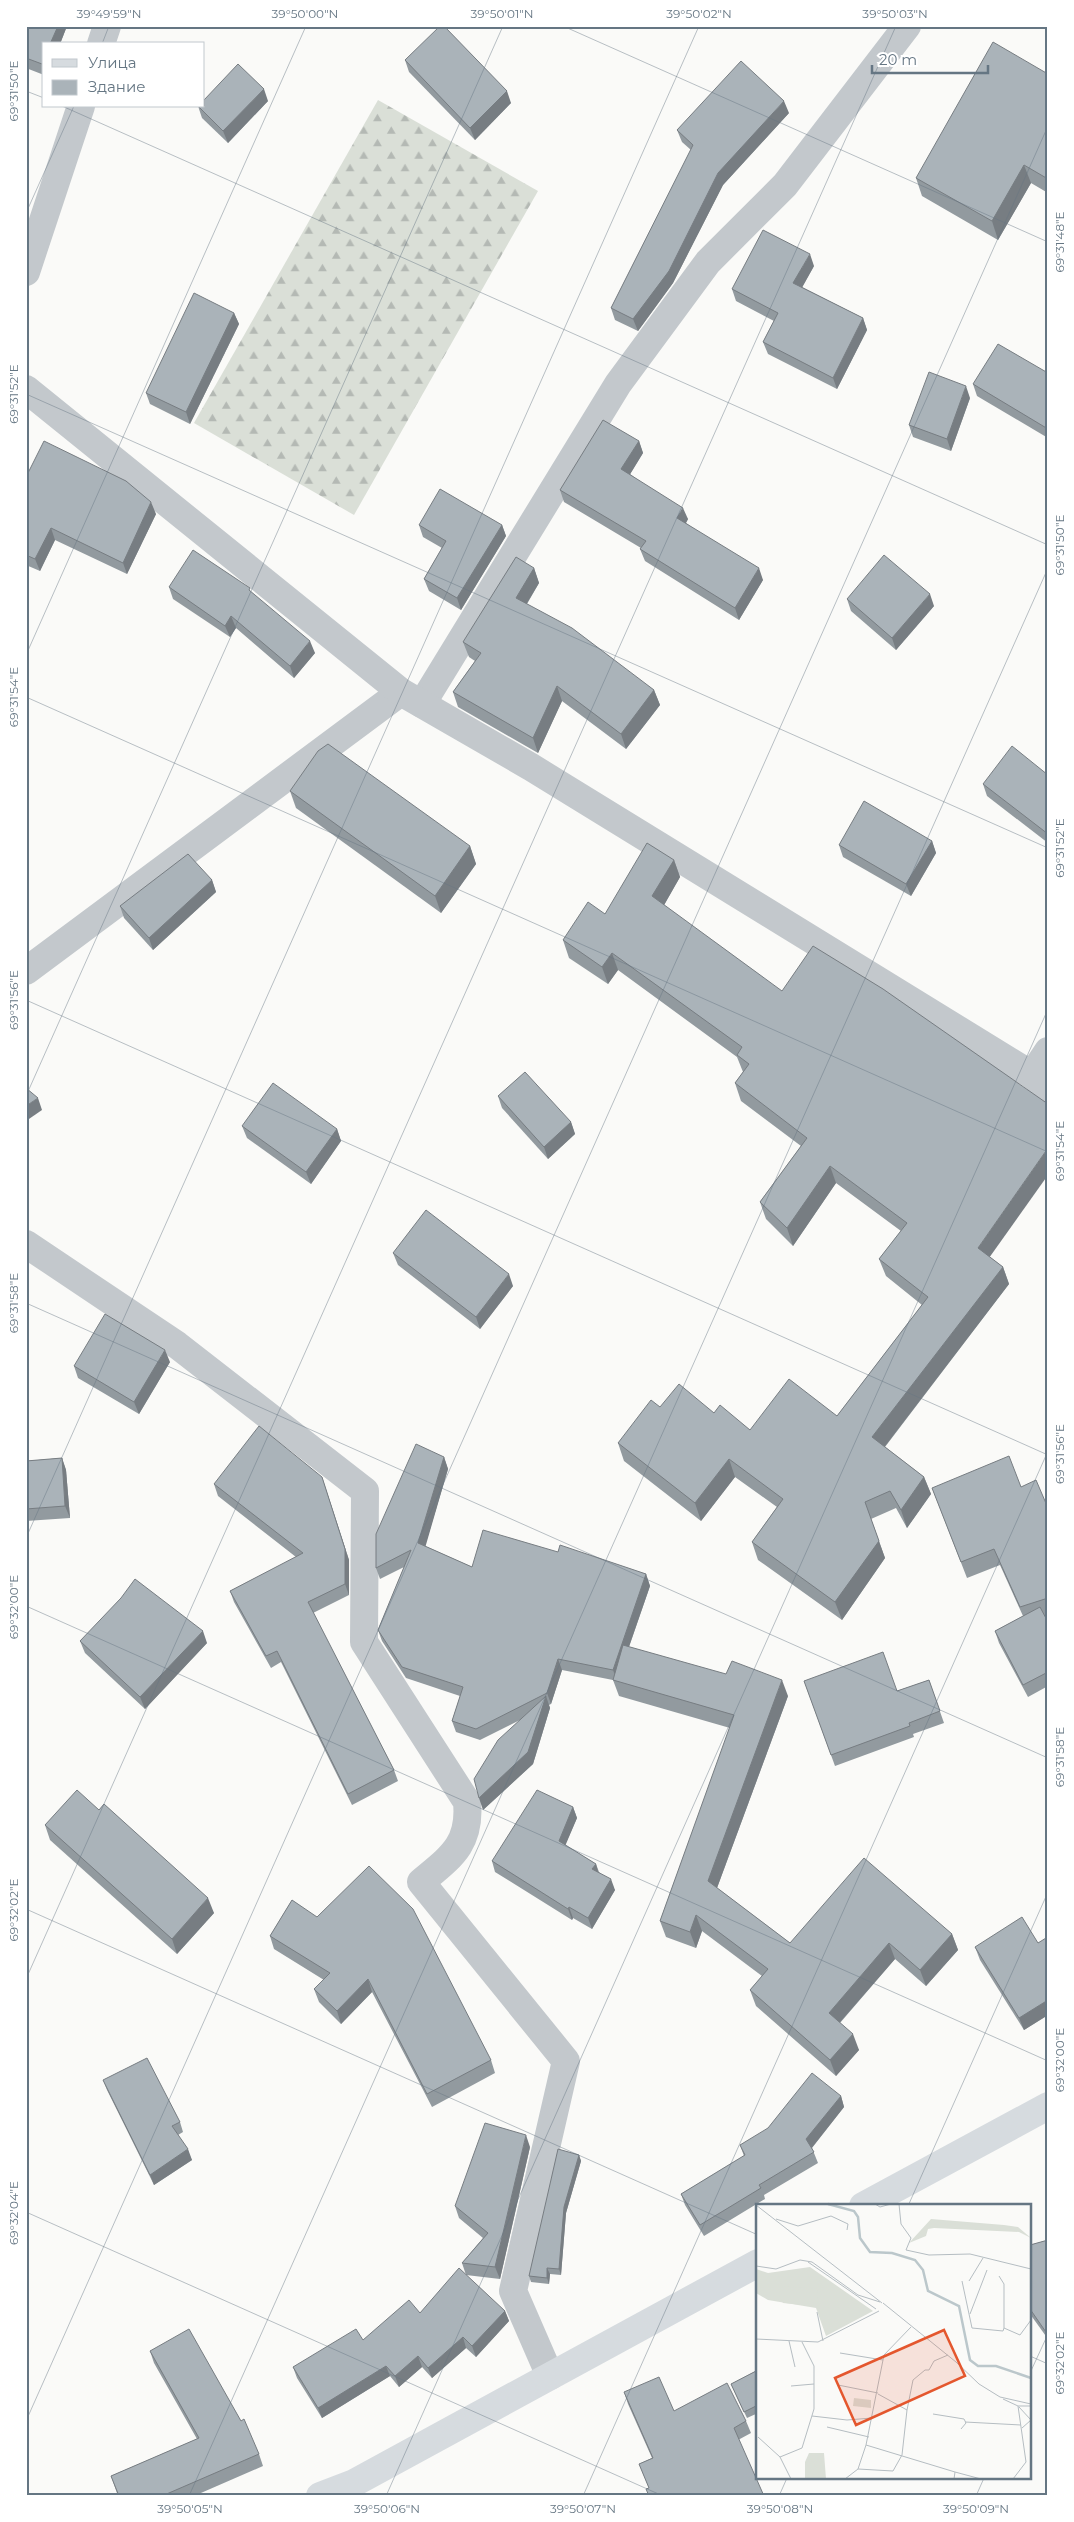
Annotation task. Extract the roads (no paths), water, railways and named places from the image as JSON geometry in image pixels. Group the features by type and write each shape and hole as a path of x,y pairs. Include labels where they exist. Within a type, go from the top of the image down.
{"main road":[{"path":"867,2204 1048,2106"},
{"path":"320,2496 354,2483 756,2264"}],"street":[{"path":"102,42 107,26"},
{"path":"26,972 412,698 618,384 708,262 785,185 907,26"},
{"path":"26,272 80,108"},
{"path":"26,389 412,698 531,767 1040,1082 1048,1051"},
{"path":"26,1244 176,1345 365,1491 364,1642 467,1802 469,1820 463,1839 455,1854 421,1882 566,2061 513,2291 550,2376"}]}
